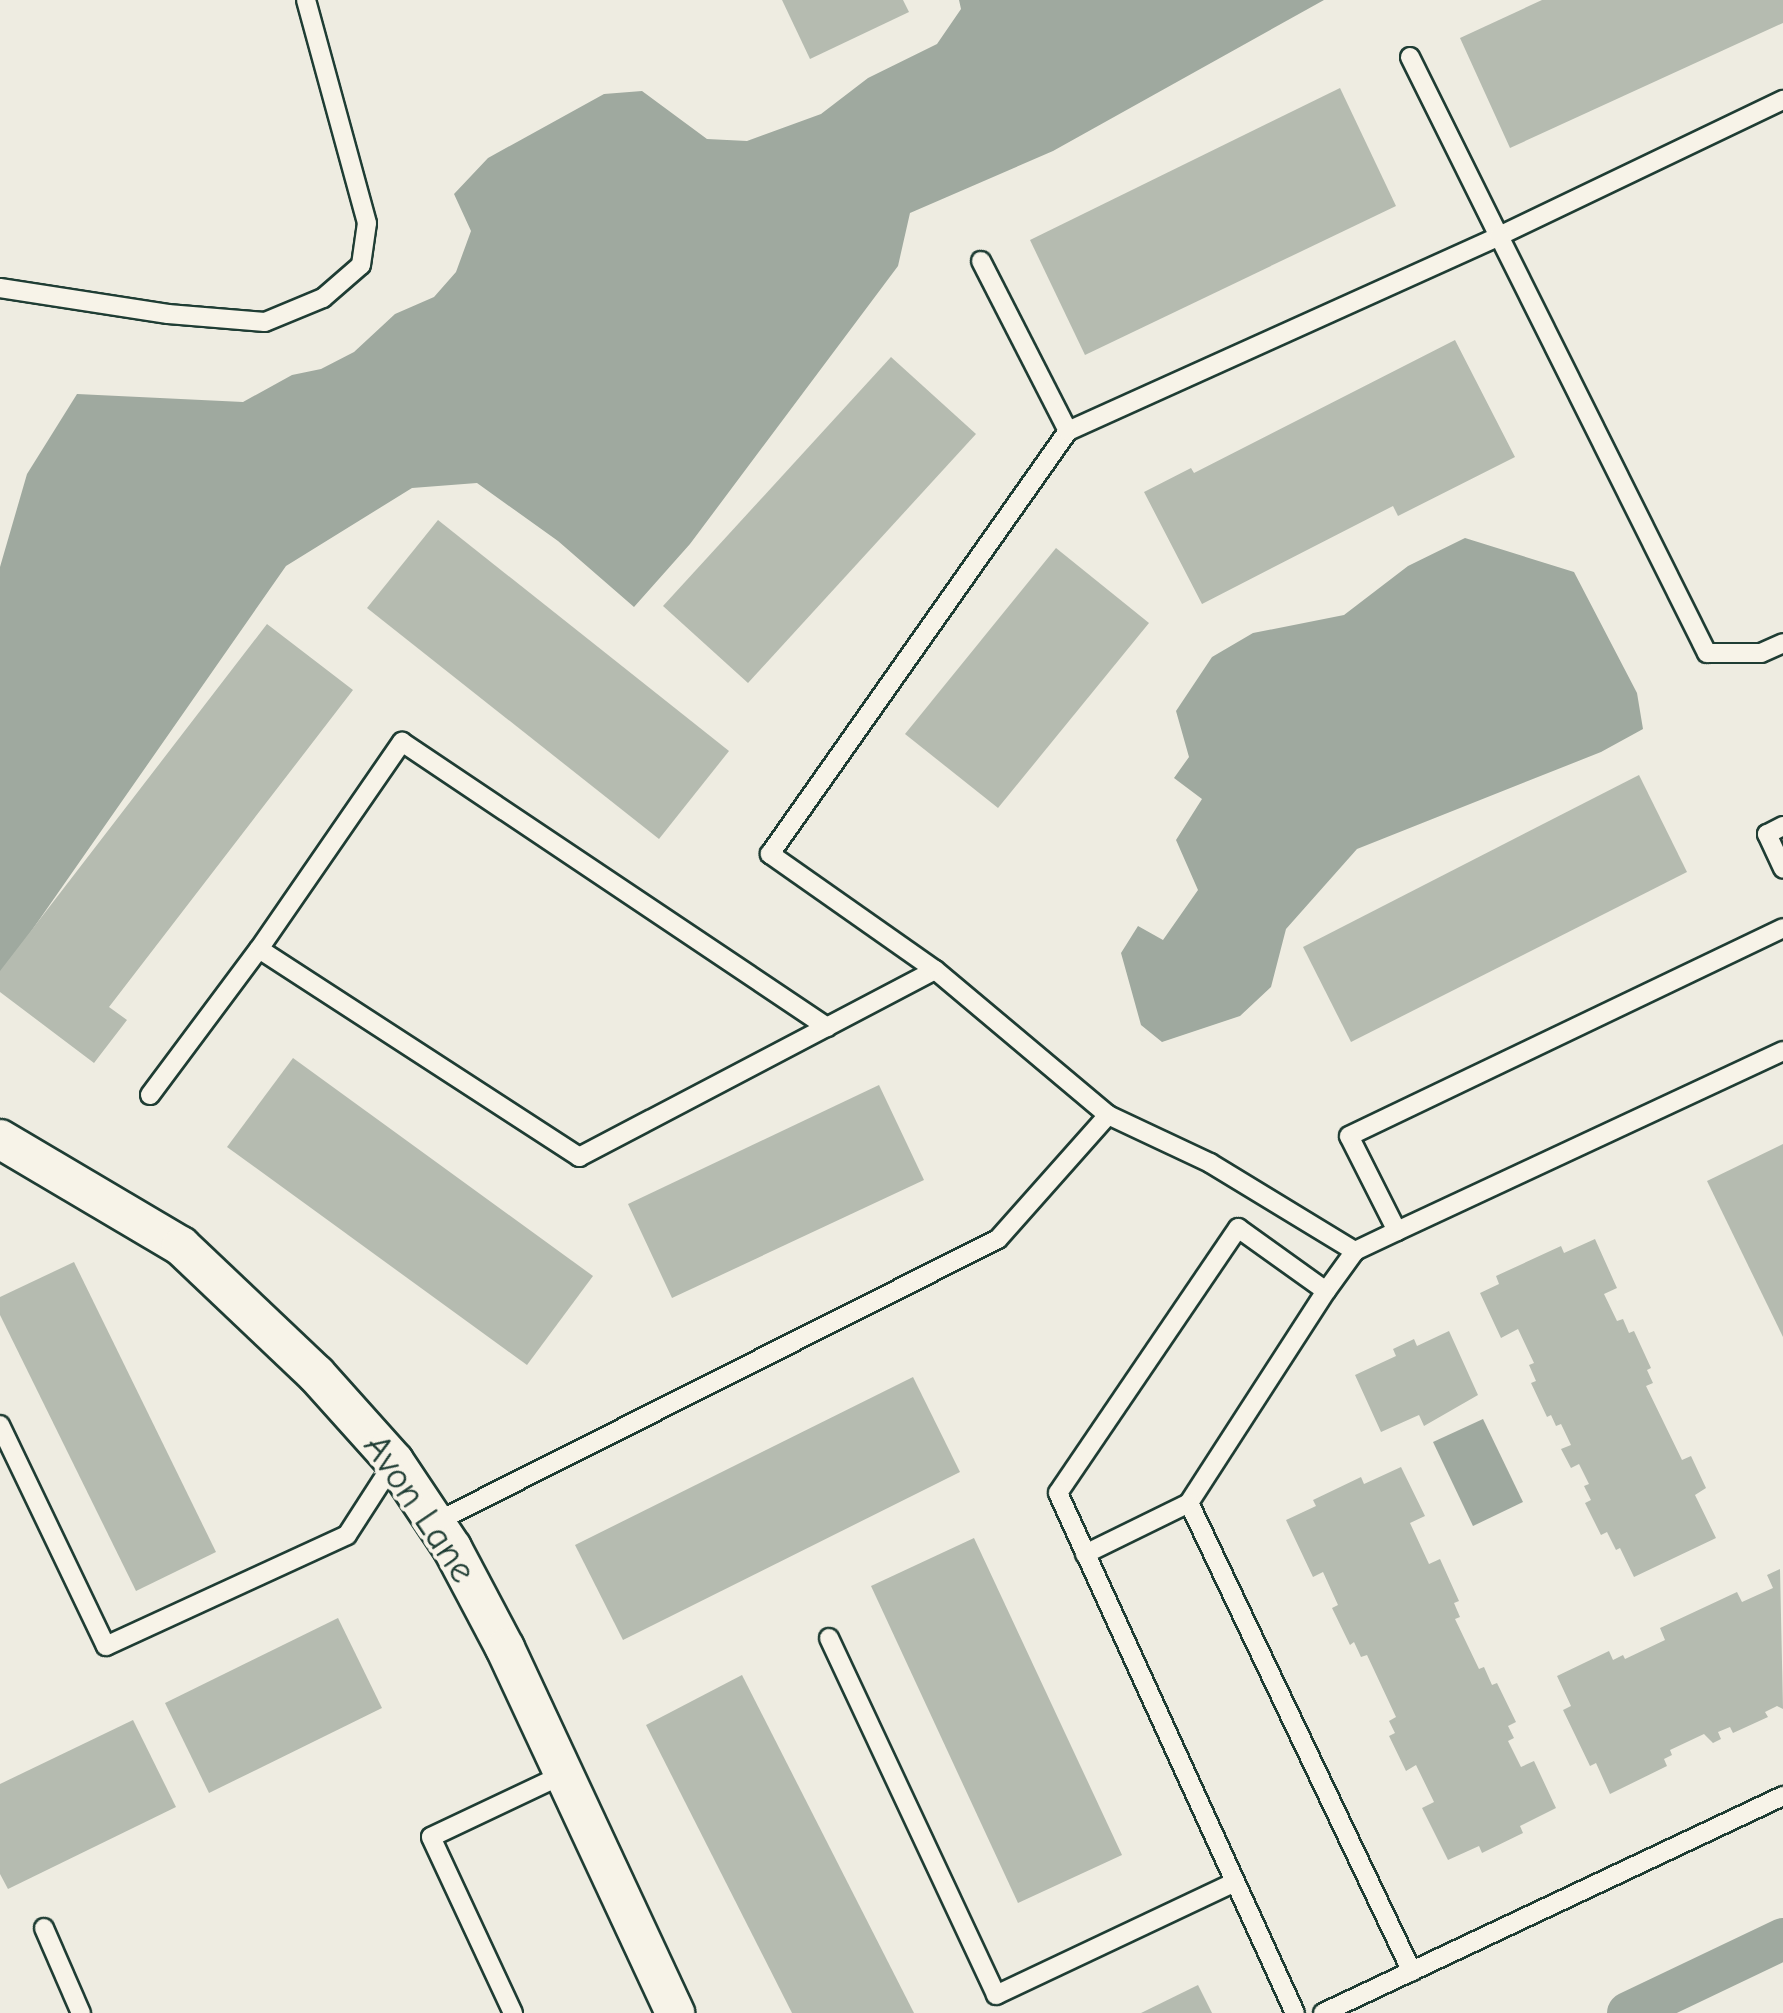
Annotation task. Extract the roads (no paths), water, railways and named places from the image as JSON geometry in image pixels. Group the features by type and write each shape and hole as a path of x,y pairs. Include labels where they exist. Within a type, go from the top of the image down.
{"street":[{"name":"Avon Lane","path":"0,1139 181,1246 316,1374 394,1461 436,1522 505,1648 675,2013"}],"lane":[{"path":"0,288 168,314 265,322 323,298 360,265 367,223 306,0"},
{"path":"1410,57 1707,652 1761,654 1783,643"},
{"path":"1355,1251 1210,1163 1108,1115 936,970 770,854 1068,431 1499,236 1783,100"},
{"path":"982,260 1068,431"},
{"path":"150,1096 402,742 827,1027"},
{"path":"1783,826 1767,834 1783,868"},
{"path":"1397,1231 1349,1136 1783,928"},
{"path":"259,948 580,1157 936,970"},
{"path":"1086,1554 1189,1503 1355,1251 1783,1050"},
{"path":"436,1522 998,1240 1108,1115"},
{"path":"1295,2013 1058,1494 1238,1228 1326,1292"},
{"path":"0,1425 106,1646 348,1534 394,1461"},
{"path":"1189,1503 1412,1972"},
{"path":"830,1638 996,1995 1235,1882"},
{"path":"512,2013 431,1837 564,1774"},
{"path":"1323,2013 1783,1796"},
{"path":"44,1928 82,2013"}],"waterway":[{"path":"1628,2013 1783,1939"}]}
